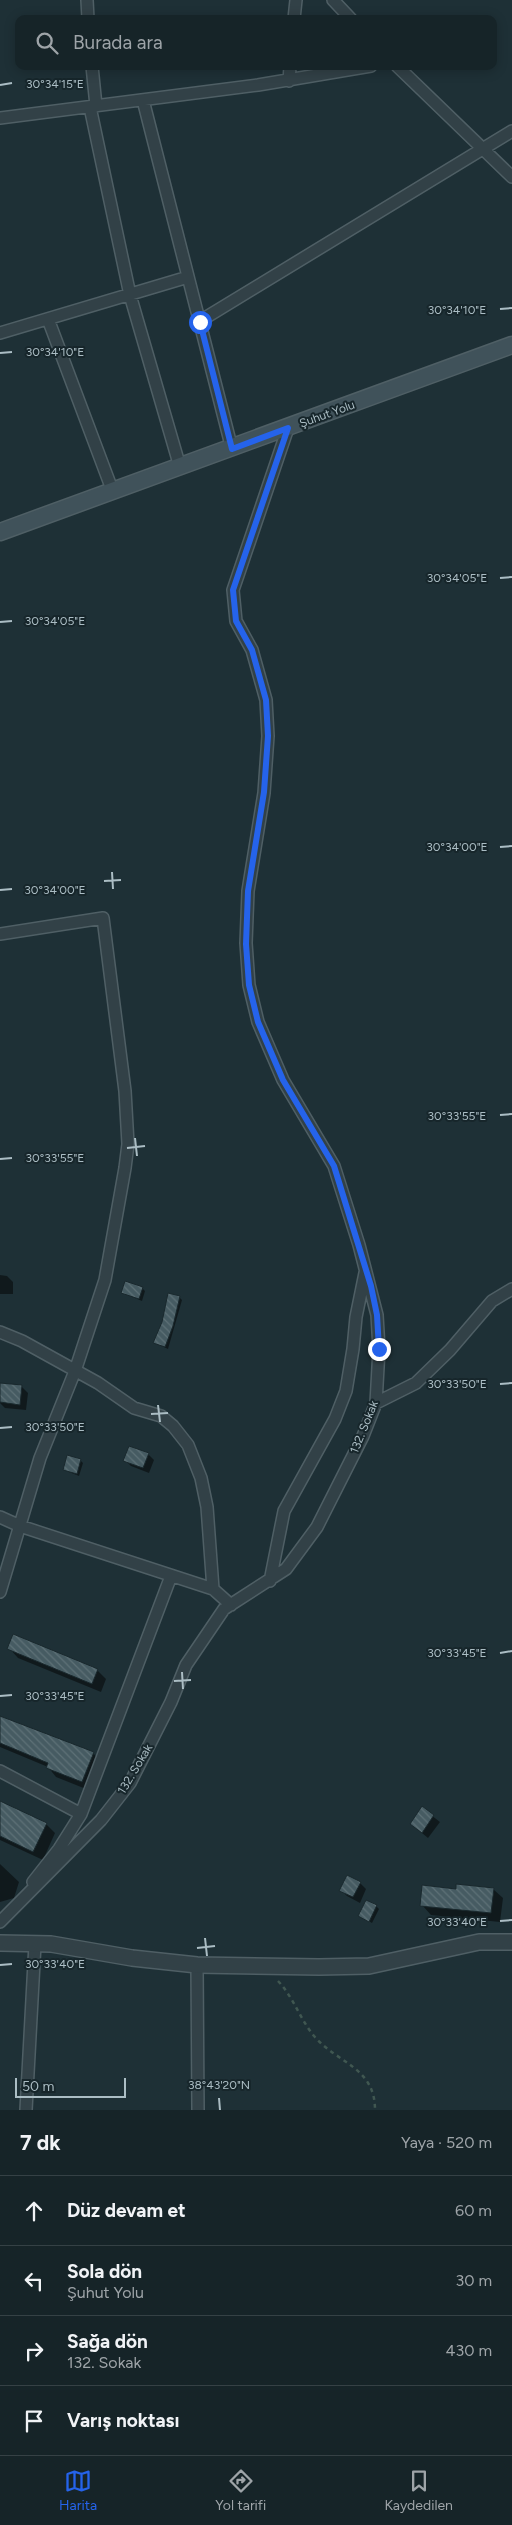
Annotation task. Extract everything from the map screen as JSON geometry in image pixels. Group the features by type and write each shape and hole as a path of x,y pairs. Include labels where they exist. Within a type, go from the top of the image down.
{"main road":[{"name":"Şuhut Yolu","path":"0,532 232,449 512,345"}],"street":[{"path":"87,0 88,15"},
{"path":"294,15 296,0"},
{"path":"333,0 347,15"},
{"path":"92,70 93,106 130,295 180,467"},
{"path":"289,81 290,70"},
{"path":"0,118 289,81 349,70"},
{"path":"401,70 512,177"},
{"path":"143,100 232,449"},
{"path":"200,322 512,131"},
{"path":"0,333 188,277"},
{"path":"48,319 113,492"},
{"name":"132. Sokak","path":"4,1918 101,1820 130,1783 167,1710 186,1665 224,1609 286,1569 317,1527 363,1436 376,1403 379,1349 377,1315 365,1265 334,1166 283,1080 258,1022 249,985 246,944 248,891 264,792 268,736 266,700 252,650 236,621 233,590 288,428"},
{"path":"0,934 103,918 125,1091 128,1144 105,1280 75,1371 40,1458 0,1592"},
{"path":"270,1581 284,1512 335,1419 346,1391 356,1317 365,1283 365,1265"},
{"path":"376,1403 416,1383 450,1350 492,1301 512,1289"},
{"path":"0,1332 22,1341 75,1371 134,1408 161,1416 173,1426 188,1445 201,1478 207,1507 213,1589"},
{"path":"0,1517 20,1526 213,1589 231,1605"},
{"path":"4,1918 59,1849 82,1814 171,1576"},
{"path":"0,1771 82,1814"},
{"path":"0,1943 51,1944 132,1958 197,1965 369,1966 479,1942 512,1942"},
{"path":"26,2110 35,1944"},
{"path":"197,1965 198,2110"}],"path":[{"path":"263,1966 290,1993 315,2037 362,2074 372,2086 376,2099 375,2110"}],"building":[{"path":"125,1281 143,1287 139,1299 121,1293"},
{"path":"168,1293 180,1296 173,1326 165,1347 153,1343 162,1322"},
{"path":"0,1383 22,1385 20,1405 0,1402"},
{"path":"129,1446 149,1453 143,1468 123,1461"},
{"path":"67,1455 81,1459 77,1474 63,1470"},
{"path":"13,1634 98,1669 92,1684 7,1649"},
{"path":"0,1716 94,1752 82,1782 46,1768 48,1763 0,1743"},
{"path":"0,1801 47,1823 33,1852 0,1836"},
{"path":"422,1806 434,1815 422,1833 410,1824"},
{"path":"347,1875 361,1882 353,1897 339,1891"},
{"path":"456,1884 494,1888 491,1913 420,1906 422,1885 456,1889"},
{"path":"366,1900 377,1905 369,1922 358,1916"}],"route":[{"path":"200,322 232,449 288,428 233,590 236,621 252,650 266,700 268,736 264,792 248,891 246,944 249,985 258,1022 283,1080 334,1166 371,1286 377,1315 379,1349"}]}
